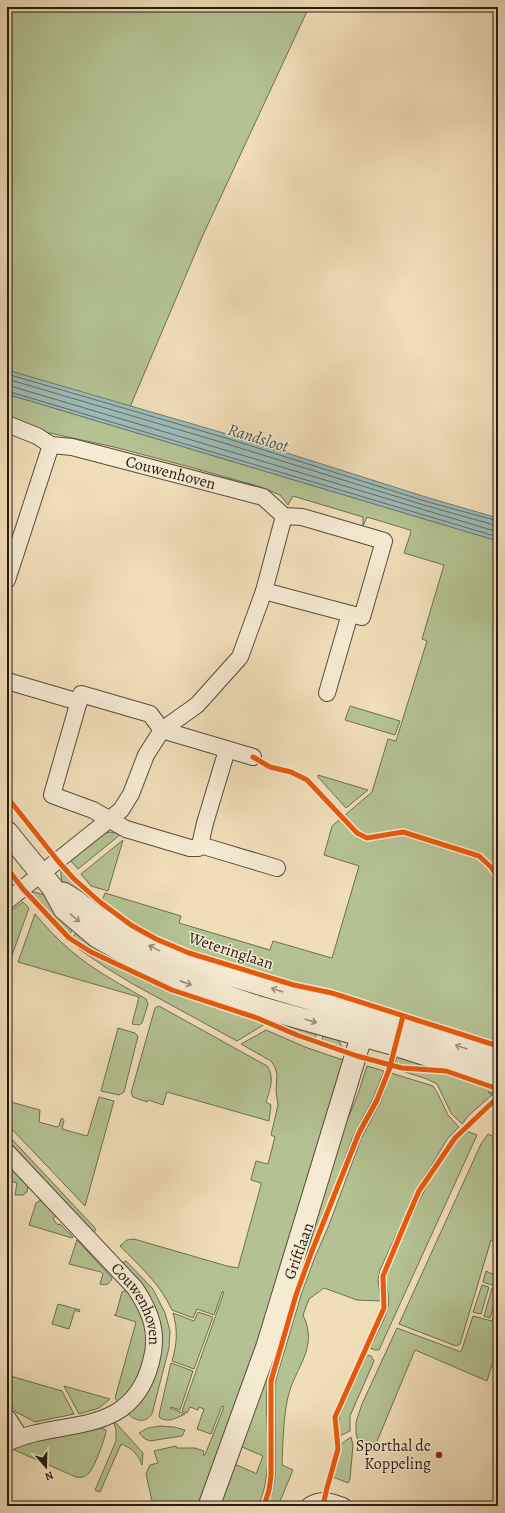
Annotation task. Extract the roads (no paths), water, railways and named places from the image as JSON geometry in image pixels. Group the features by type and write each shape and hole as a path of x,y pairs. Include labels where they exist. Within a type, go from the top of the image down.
{"street":[{"path":"7,424 37,436 51,446 7,580"},
{"name":"Couwenhoven","path":"51,446 72,447 263,497 284,516"},
{"path":"7,901 47,880 121,810 131,794 146,755 162,730 197,705 240,657 264,591 284,516 302,517 384,541 362,617 264,591"},
{"path":"327,693 350,614"},
{"path":"7,681 79,702"},
{"path":"227,750 198,848 190,848 126,829 93,810 52,795 81,694 150,714 162,730 253,757"},
{"name":"Weteringlaan","path":"7,832 47,880 97,918 129,936 161,952 498,1078"},
{"path":"200,845 276,868"},
{"name":"Weteringlaan","path":"365,1027 498,1060"},
{"name":"Griftlaan","path":"209,1506 267,1346 365,1027"},
{"name":"Couwenhoven","path":"7,1152 135,1288 146,1303 154,1328 154,1353 149,1371 140,1388 127,1404 105,1418 94,1422 14,1440"},
{"path":"7,1417 14,1440"},
{"path":"309,1506 316,1501 331,1501 343,1506"}],"water":[{"path":"7,370 227,434 429,498 498,518 498,541 7,394"}],"place":[{"name":"Sporthal de Koppeling","path":"439,1455"}],"water label":[{"name":"Randsloot","path":"258,438"}]}
